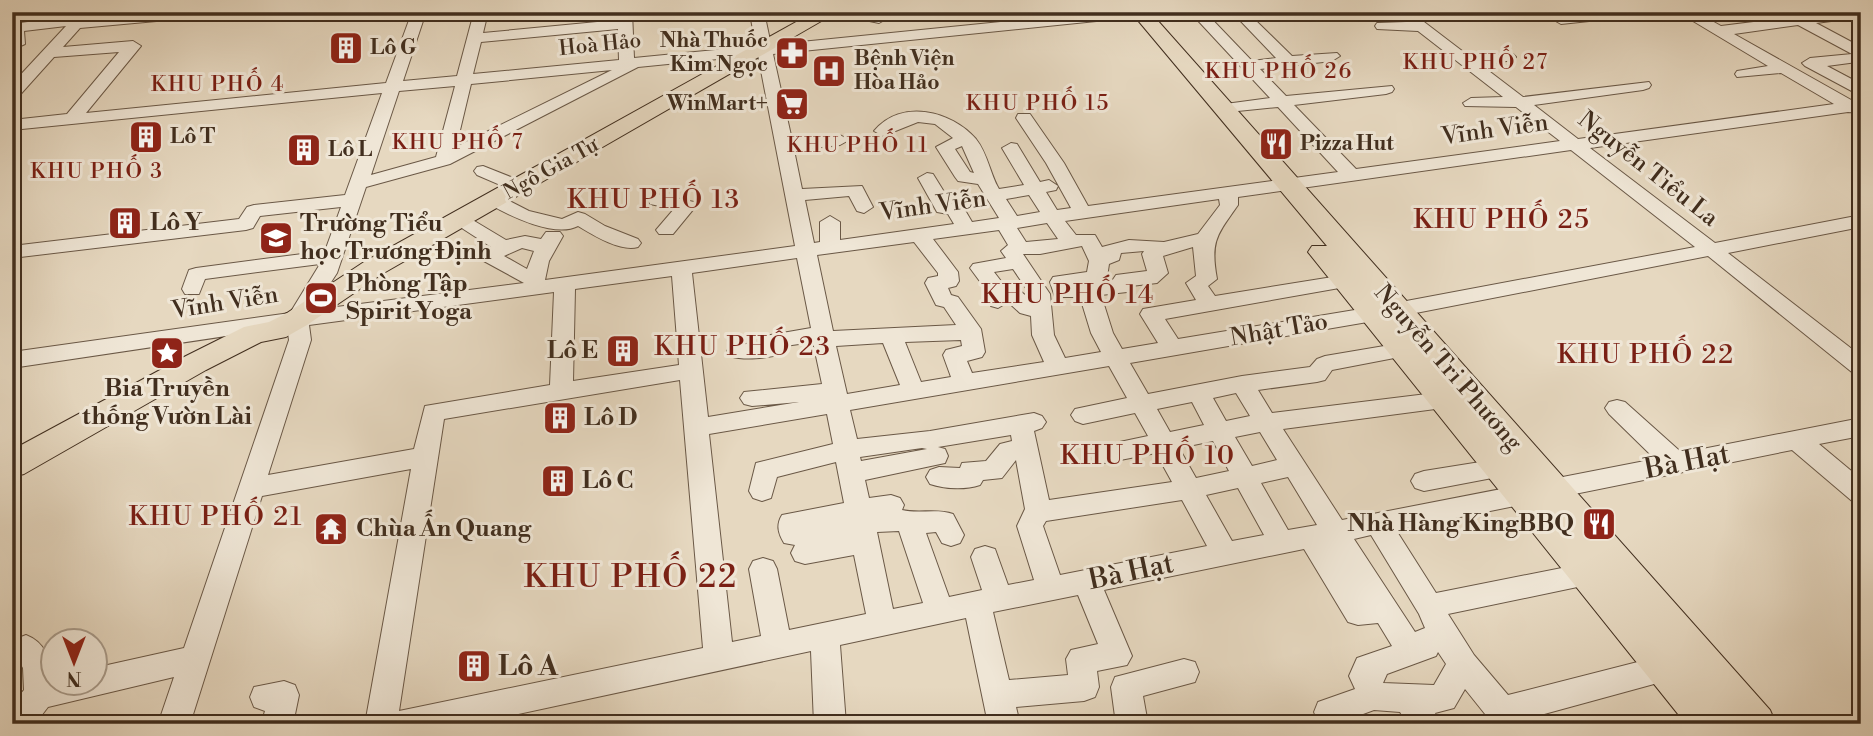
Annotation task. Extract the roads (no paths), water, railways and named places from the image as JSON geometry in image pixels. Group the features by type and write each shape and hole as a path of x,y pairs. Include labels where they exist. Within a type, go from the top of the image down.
{"main road":[{"name":"Ngô Gia Tự","path":"12,481 265,342 286,324 373,268 828,12"},
{"name":"Nguyễn Tri Phương","path":"1135,13 1537,492 1756,724"},
{"name":"Nguyễn Tri Phương","path":"1279,186 1345,281 1385,312 1402,350 1499,468 1537,492 1587,574 1711,724"},
{"name":"Ngô Gia Tự","path":"12,465 254,334 286,324"}],"street":[{"path":"12,46 17,44 14,28 81,19 211,12"},
{"path":"174,724 300,340 286,324 327,274 419,12"},
{"path":"444,160 481,12"},
{"path":"695,12 702,16 757,13 882,623"},
{"path":"846,12 879,19"},
{"path":"1197,12 1352,176"},
{"path":"1239,12 1287,60"},
{"name":"Nguyễn Tiểu La","path":"1402,12 1577,145 1861,368"},
{"path":"1561,20 1636,12"},
{"path":"1685,12 1789,71 1856,100"},
{"name":"Hoà Hảo","path":"12,125 1135,13"},
{"path":"1719,31 1861,13"},
{"path":"696,29 723,16"},
{"path":"1701,21 1745,16"},
{"path":"12,252 246,224 254,211 357,192 444,160 630,67 626,58 625,17 475,34"},
{"path":"14,84 34,70 81,19"},
{"path":"1801,21 1856,56"},
{"path":"1382,26 1421,27"},
{"path":"1252,45 1270,63"},
{"path":"49,53 133,46 116,63 72,119"},
{"path":"1248,66 1332,56"},
{"path":"1856,56 1810,63 1823,70 1856,100"},
{"path":"1467,62 1508,57"},
{"path":"1743,74 1823,70"},
{"path":"1471,103 1520,102 1643,85"},
{"path":"1215,110 1386,89"},
{"name":"Vĩnh Viễn","path":"12,360 391,309 535,282 565,284 1577,145 1856,100"},
{"path":"883,131 903,118 938,118 1023,168 1052,217 1071,242"},
{"path":"1024,118 1055,163 1083,213"},
{"path":"1040,143 945,147 964,177 987,183 1035,188 1066,184"},
{"path":"982,145 987,183 1008,223 1017,255 1041,303 1043,335 1058,368"},
{"path":"785,154 839,147"},
{"path":"987,183 1023,168 1055,163"},
{"path":"483,171 519,187"},
{"path":"927,178 944,208 955,209 966,229"},
{"path":"666,230 701,190"},
{"path":"794,195 855,190 864,207"},
{"path":"1215,341 1200,305 1196,283 1208,279 1201,251 1203,239 1229,205 1228,193"},
{"path":"496,200 523,215 572,221 631,243"},
{"path":"657,200 687,206"},
{"path":"545,249 529,240 522,240 489,256 535,282 545,249 558,229 596,206"},
{"path":"461,219 505,248"},
{"name":"Nhật Tảo","path":"696,428 835,398 914,392 1301,327 1861,221"},
{"path":"830,222 830,247"},
{"path":"919,235 948,272 949,281 935,283 943,300 951,302 971,332 974,352 954,355 965,384"},
{"path":"1041,303 1028,308 1007,291 998,297 980,268 1040,248 1088,239 1102,333 1225,553"},
{"path":"1095,276 1120,287 1123,280 1150,278 1158,273 1152,254 1163,248 1203,239"},
{"path":"1095,276 1112,256 1110,250 1154,245 1163,248"},
{"path":"192,289 196,274 332,256"},
{"path":"681,267 719,659"},
{"path":"1173,349 1151,314 1345,281"},
{"path":"561,391 565,284"},
{"path":"1274,293 1301,327"},
{"path":"1234,300 1260,334"},
{"path":"738,351 774,349 773,341 823,336 971,332"},
{"path":"891,336 914,392"},
{"path":"179,337 193,346 186,369"},
{"path":"1083,415 1242,384 1317,374 1325,364 1402,350"},
{"path":"381,724 433,412 691,371"},
{"path":"1242,384 1296,466 1323,533 1385,610 1402,654"},
{"path":"1198,392 1217,432 1281,542"},
{"path":"752,398 835,398"},
{"path":"1105,454 1266,422 1443,400"},
{"path":"1617,408 1677,464"},
{"path":"938,464 1028,424 1027,450 1039,512"},
{"name":"Bà Hạt","path":"402,724 988,601 1861,427"},
{"path":"1797,440 1861,494"},
{"path":"762,491 765,470 848,461 938,464 971,478 971,470 993,471 1009,450 1027,450"},
{"path":"252,488 424,457"},
{"path":"1051,589 1030,526 1032,518 1039,512 1189,489 1296,466"},
{"path":"1424,481 1499,468"},
{"path":"805,553 861,525 891,505"},
{"path":"793,528 793,535 903,520 910,524 944,521 951,535"},
{"path":"1377,522 1429,606 1445,638 1463,664 1508,717 1665,668"},
{"path":"910,524 940,611"},
{"path":"985,557 1001,709 1084,687 1081,659 1117,656 1087,581"},
{"path":"763,569 778,647"},
{"path":"1429,606 1587,574"},
{"path":"825,636 830,724"},
{"path":"1445,638 1424,641 1426,647 1368,667 1372,675 1364,676 1374,695 1416,711 1428,700 1443,698 1463,664"},
{"path":"26,648 38,665"},
{"path":"108,679 196,659"},
{"path":"1132,724 1126,687 1184,672"},
{"path":"15,724 38,695"},
{"path":"1329,712 1374,695"}],"place":[{"name":"Lô G","path":"346,48"},
{"name":"Nhà Thuốc Kim Ngọc","path":"792,53"},
{"name":"Bệnh Viện Hòa Hảo","path":"829,71"},
{"name":"WinMart+","path":"792,104"},
{"name":"Lô T","path":"146,137"},
{"name":"Pizza Hut","path":"1276,144"},
{"name":"Lô L","path":"304,150"},
{"name":"Lô Y","path":"125,223"},
{"name":"Trường Tiểu học Trương Định","path":"276,238"},
{"name":"Phòng Tập Spirit Yoga","path":"321,298"},
{"name":"Lô E","path":"623,351"},
{"name":"Bia Truyền thống Vườn Lài","path":"167,353"},
{"name":"Lô D","path":"560,418"},
{"name":"Lô C","path":"558,481"},
{"name":"Nhà Hàng KingBBQ","path":"1599,524"},
{"name":"Chùa Ấn Quang","path":"331,529"},
{"name":"Lô A","path":"474,666"}],"district":[{"name":"KHU PHỐ 27","path":"1476,63"},
{"name":"KHU PHỐ 26","path":"1279,72"},
{"name":"KHU PHỐ 4","path":"218,85"},
{"name":"KHU PHỐ 15","path":"1038,104"},
{"name":"KHU PHỐ 7","path":"458,143"},
{"name":"KHU PHỐ 11","path":"858,146"},
{"name":"KHU PHỐ 3","path":"97,172"},
{"name":"KHU PHỐ 13","path":"654,200"},
{"name":"KHU PHỐ 25","path":"1502,220"},
{"name":"KHU PHỐ 14","path":"1068,295"},
{"name":"KHU PHỐ 23","path":"743,347"},
{"name":"KHU PHỐ 22","path":"1646,355"},
{"name":"KHU PHỐ 10","path":"1148,456"},
{"name":"KHU PHỐ 21","path":"216,517"},
{"name":"KHU PHỐ 22","path":"631,577"}]}
